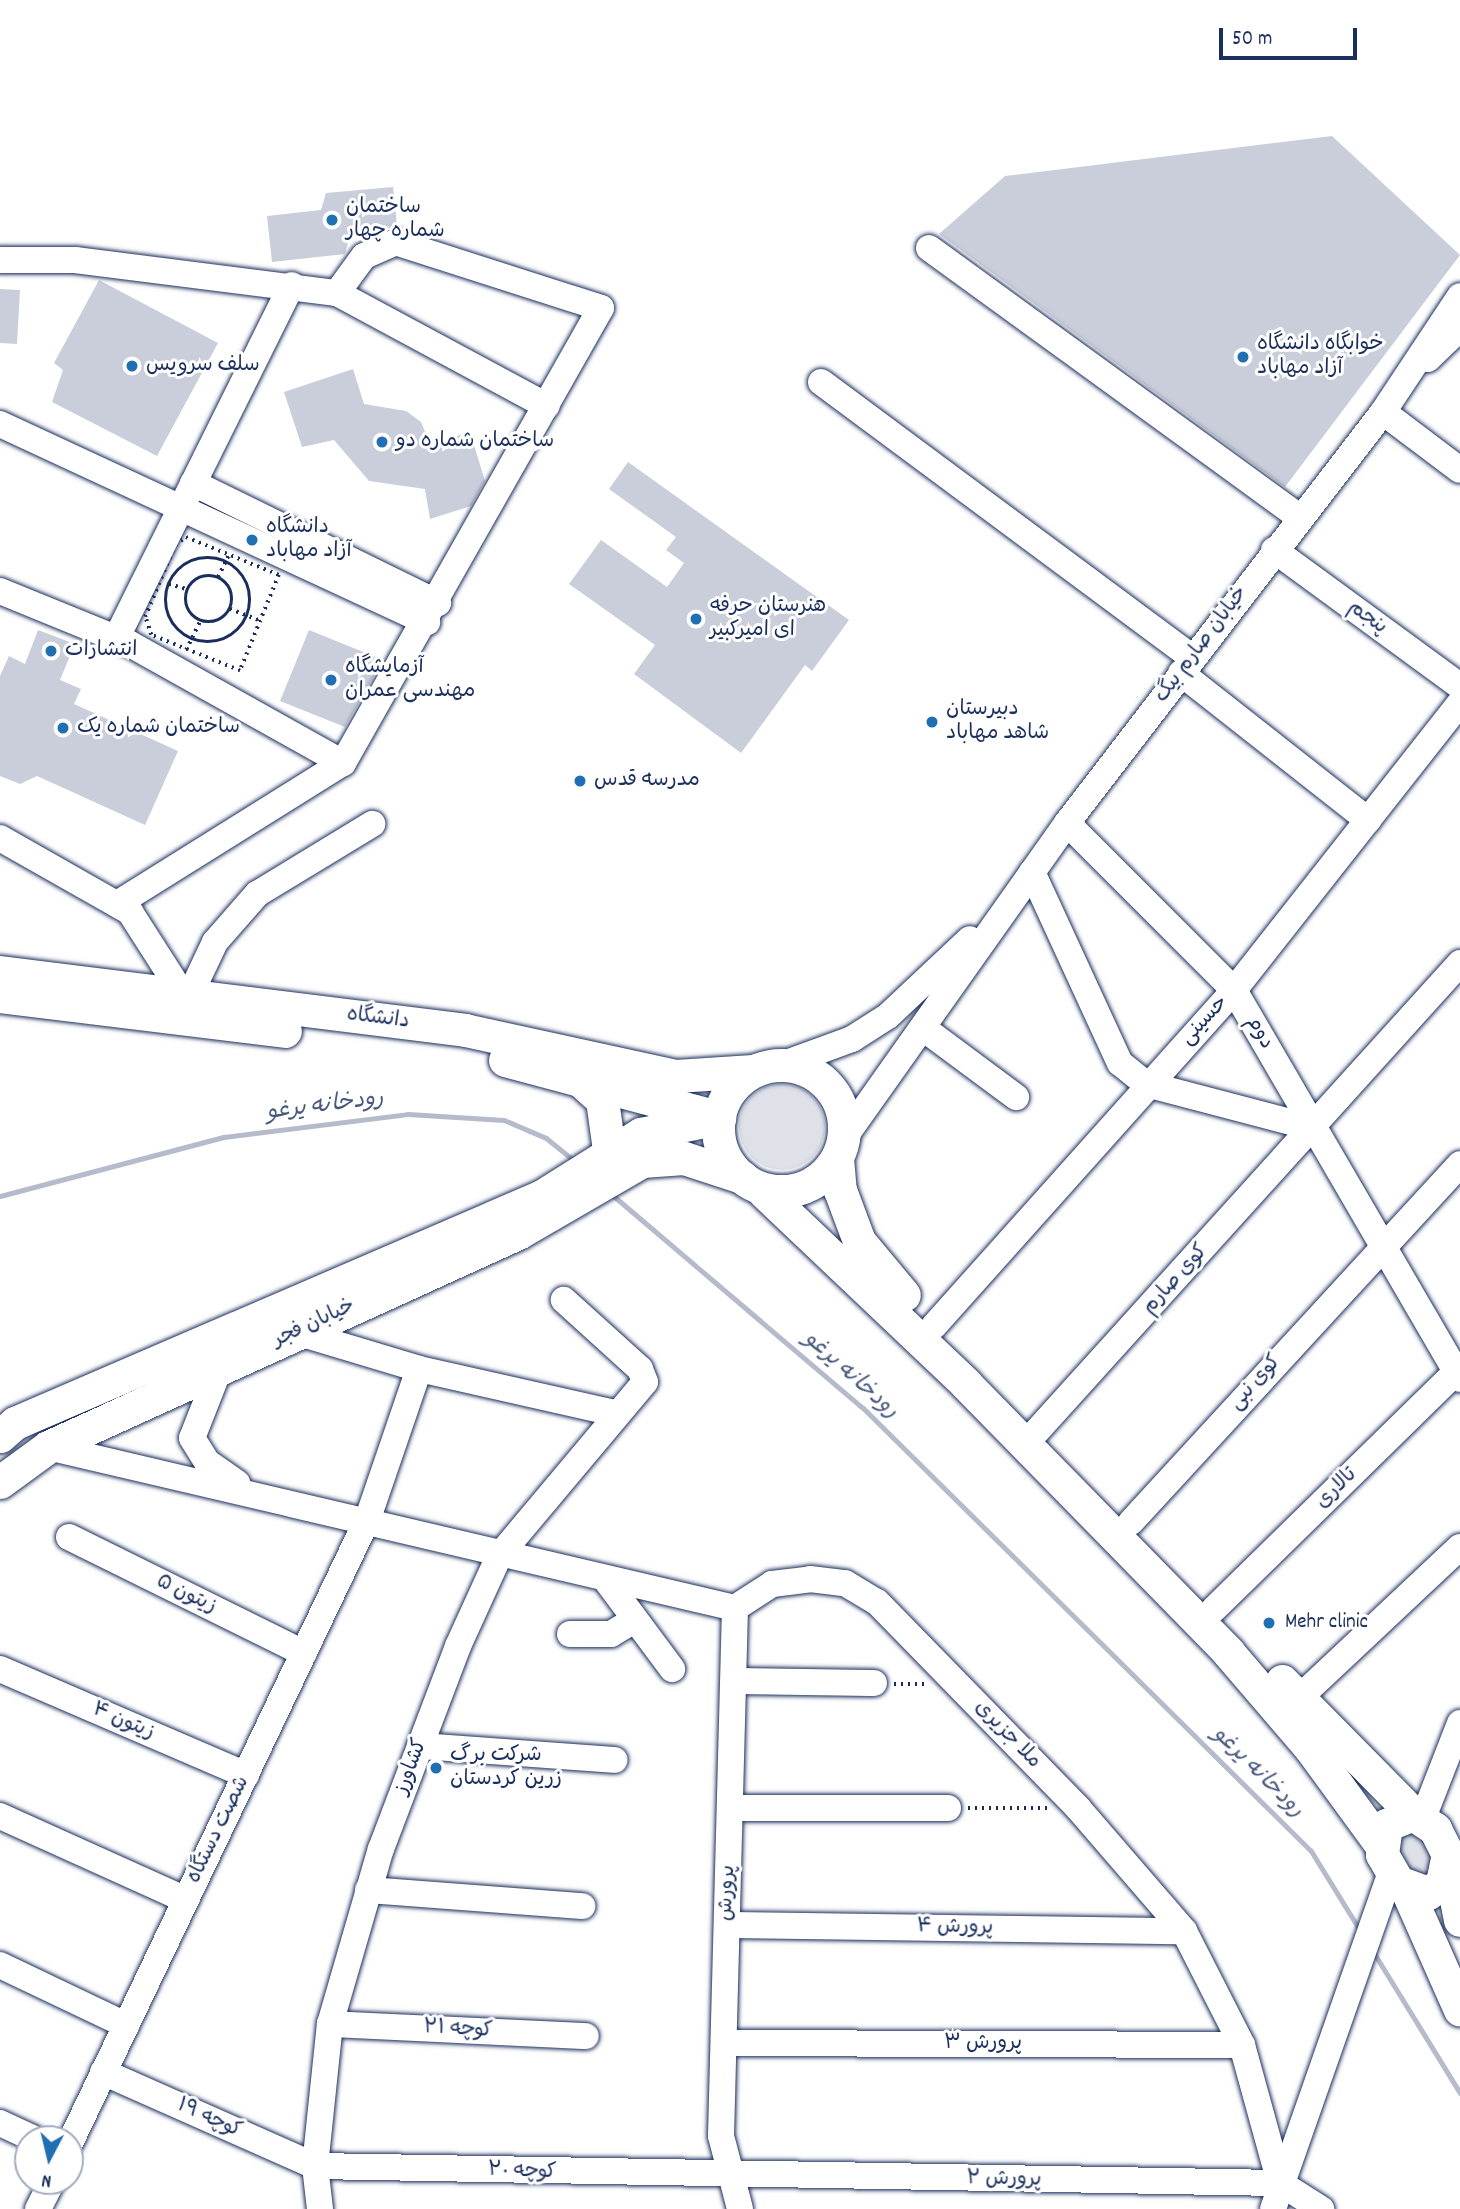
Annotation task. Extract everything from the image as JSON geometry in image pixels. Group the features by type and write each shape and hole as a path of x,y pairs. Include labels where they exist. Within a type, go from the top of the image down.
{"main road":[{"name":"دانشگاه","path":"0,972 478,1032 665,1075 767,1068"},
{"name":"دانشگاه","path":"0,996 485,1056 719,1118"},
{"path":"1460,1920 1440,1839 1298,1699 1131,1522 934,1326 859,1241 840,1190 840,1148 844,1120 830,1087 807,1071 767,1068 730,1090 719,1118 722,1150 753,1184 966,1384 1228,1652 1311,1749 1392,1869 1460,2010"},
{"path":"581,1081 602,1100 614,1156 684,1158 753,1184 805,1186 840,1148"},
{"name":"خیابان فجر","path":"0,1482 48,1447 296,1332 555,1202 614,1156 655,1129 719,1118"},
{"name":"خیابان فجر","path":"5,1428 555,1202"},
{"path":"1392,1869 1392,1818 1440,1839"},
{"path":"1392,1869 1436,1889 1440,1839"}],"street":[{"path":"117,904 343,763 433,613 601,308 396,242 364,256 337,293"},
{"path":"929,248 1298,517"},
{"path":"0,260 75,260 292,285 337,293 547,406"},
{"path":"116,639 292,285"},
{"path":"1401,384 1460,296"},
{"path":"1401,384 1460,328"},
{"path":"821,382 1187,666 1368,820"},
{"name":"خیابان صارم بیگ","path":"840,1148 1005,907 1298,517 1383,412 1401,384"},
{"path":"1383,412 1460,470"},
{"path":"0,424 188,493 433,613"},
{"name":"پنجم","path":"1274,550 1460,686"},
{"path":"0,591 116,639 343,763"},
{"name":"حسینی","path":"934,1326 1146,1084 1234,990 1460,703"},
{"name":"دوم","path":"1067,823 1234,990 1459,1373"},
{"path":"0,838 130,912 187,995 215,942 257,894 372,824"},
{"path":"1032,872 1101,1030 1120,1063 1146,1084 1314,1128"},
{"name":"خیابان صارم بیگ","path":"767,1068 852,1039 888,1016 1005,907"},
{"name":"کوی صارم","path":"1037,1431 1314,1128 1460,963"},
{"path":"923,1028 1016,1097"},
{"name":"کوی نبی","path":"1131,1522 1382,1245 1460,1164"},
{"name":"کشاورز","path":"320,2209 315,2166 330,2024 368,1889 420,1746 499,1556 615,1413 645,1382 640,1369 564,1300"},
{"path":"296,1332 419,1369 615,1413"},
{"path":"220,1367 192,1438 207,1462 250,1491"},
{"name":"شصت دستگاه","path":"78,2125 369,1518 419,1369"},
{"name":"تالاری","path":"1214,1609 1459,1373"},
{"path":"48,1447 369,1518 499,1556 735,1608"},
{"name":"زیتون ۵","path":"69,1538 303,1654"},
{"path":"1298,1699 1460,1547"},
{"name":"ملا جزیری","path":"735,1608 772,1584 810,1578 845,1583 877,1602 1078,1808 1184,1931 1242,2045 1280,2183"},
{"path":"606,1580 633,1621 672,1669"},
{"name":"پرورش","path":"735,1608 733,1808 721,2136 729,2178 740,2209"},
{"path":"570,1634 611,1634 633,1621"},
{"name":"زیتون ۴","path":"0,1669 246,1774"},
{"path":"734,1681 874,1683"},
{"path":"1440,1839 1460,1723"},
{"path":"420,1746 614,1760"},
{"path":"733,1808 948,1808"},
{"path":"0,1816 186,1900"},
{"path":"1273,2209 1392,1869"},
{"path":"368,1889 582,1906"},
{"name":"پرورش ۴","path":"727,1925 1184,1931"},
{"path":"0,1965 126,2025"},
{"name":"کوچه ۲۱","path":"330,2024 586,2036"},
{"name":"پرورش ۳","path":"724,2043 1242,2045"},
{"name":"کوچه ۱۹","path":"103,2073 315,2166"},
{"name":"کوچه ۲۰","path":"315,2166 729,2178"},
{"name":"پرورش ۲","path":"729,2178 1280,2183"},
{"path":"1280,2183 1321,2209"}],"path":[{"path":"186,537 279,575 261,621 240,671 151,635 145,617 175,545 186,537"},
{"path":"218,577 229,554"},
{"path":"190,562 225,562 248,587 247,616 228,638 192,639 169,618 169,584 190,562"},
{"path":"218,577 231,590 230,609 216,621 200,621 188,611 187,589 198,578 218,577"},
{"path":"169,584 187,589"},
{"path":"230,609 261,621"},
{"path":"187,649 200,621"},
{"path":"874,1683 958,1685"},
{"path":"948,1808 1078,1808"}],"shaded area":[{"path":"782,1084 798,1088 812,1097 821,1111 825,1127 821,1143 812,1157 798,1166 782,1170 766,1166 752,1157 743,1143 739,1127 743,1111 752,1097 766,1088"},
{"path":"1400,1824 1435,1844 1434,1876 1403,1873 1394,1828"}],"building":[{"name":"خوابگاه دانشگاه آزاد مهاباد","path":"1332,136 1460,255 1285,487 939,234 1005,176"},
{"name":"ساختمان شماره چهار","path":"393,187 397,225 351,231 345,254 272,262 267,216 321,210 326,193"},
{"name":"سلف سرویس","path":"99,280 218,343 157,456 52,402 63,370 54,363"},
{"path":"0,289 20,290 17,344 0,343"},
{"name":"ساختمان شماره دو","path":"353,369 364,404 406,411 421,422 430,444 470,432 485,481 471,506 430,519 425,489 369,481 334,440 302,447 284,392"},
{"path":"628,462 849,620 812,671 805,665 741,753 634,674 655,645 569,584 601,540 667,587 684,563 666,550 676,537 609,489"},
{"name":"ساختمان شماره یک","path":"38,630 75,644 60,680 81,689 74,704 178,751 145,825 37,776 20,784 0,776 0,676 9,656 25,664"},
{"name":"آزمایشگاه مهندسی عمران","path":"309,630 383,660 345,727 280,701"}],"waterway":[{"name":"رودخانه یرغو","path":"0,1196 224,1137 408,1114 504,1120 546,1138 574,1161"},
{"name":"رودخانه یرغو","path":"610,1193 863,1408 1311,1851 1361,1932"},
{"name":"رودخانه یرغو","path":"1372,1950 1460,2093"}],"place":[{"name":"ساختمان شماره چهار","path":"332,220"},
{"name":"خوابگاه دانشگاه آزاد مهاباد","path":"1243,357"},
{"name":"سلف سرویس","path":"132,366"},
{"name":"ساختمان شماره دو","path":"382,442"},
{"name":"دانشگاه آزاد مهاباد","path":"252,540"},
{"name":"هنرستان حرفه ای امیرکبیر","path":"696,619"},
{"name":"انتشارات","path":"51,651"},
{"name":"آزمایشگاه مهندسی عمران","path":"331,680"},
{"name":"دبیرستان شاهد مهاباد","path":"932,722"},
{"name":"ساختمان شماره یک","path":"63,728"},
{"name":"مدرسه قدس","path":"580,781"},
{"name":"Mehr clinic","path":"1269,1623"},
{"name":"شرکت برگ زرین کردستان","path":"436,1768"}]}
